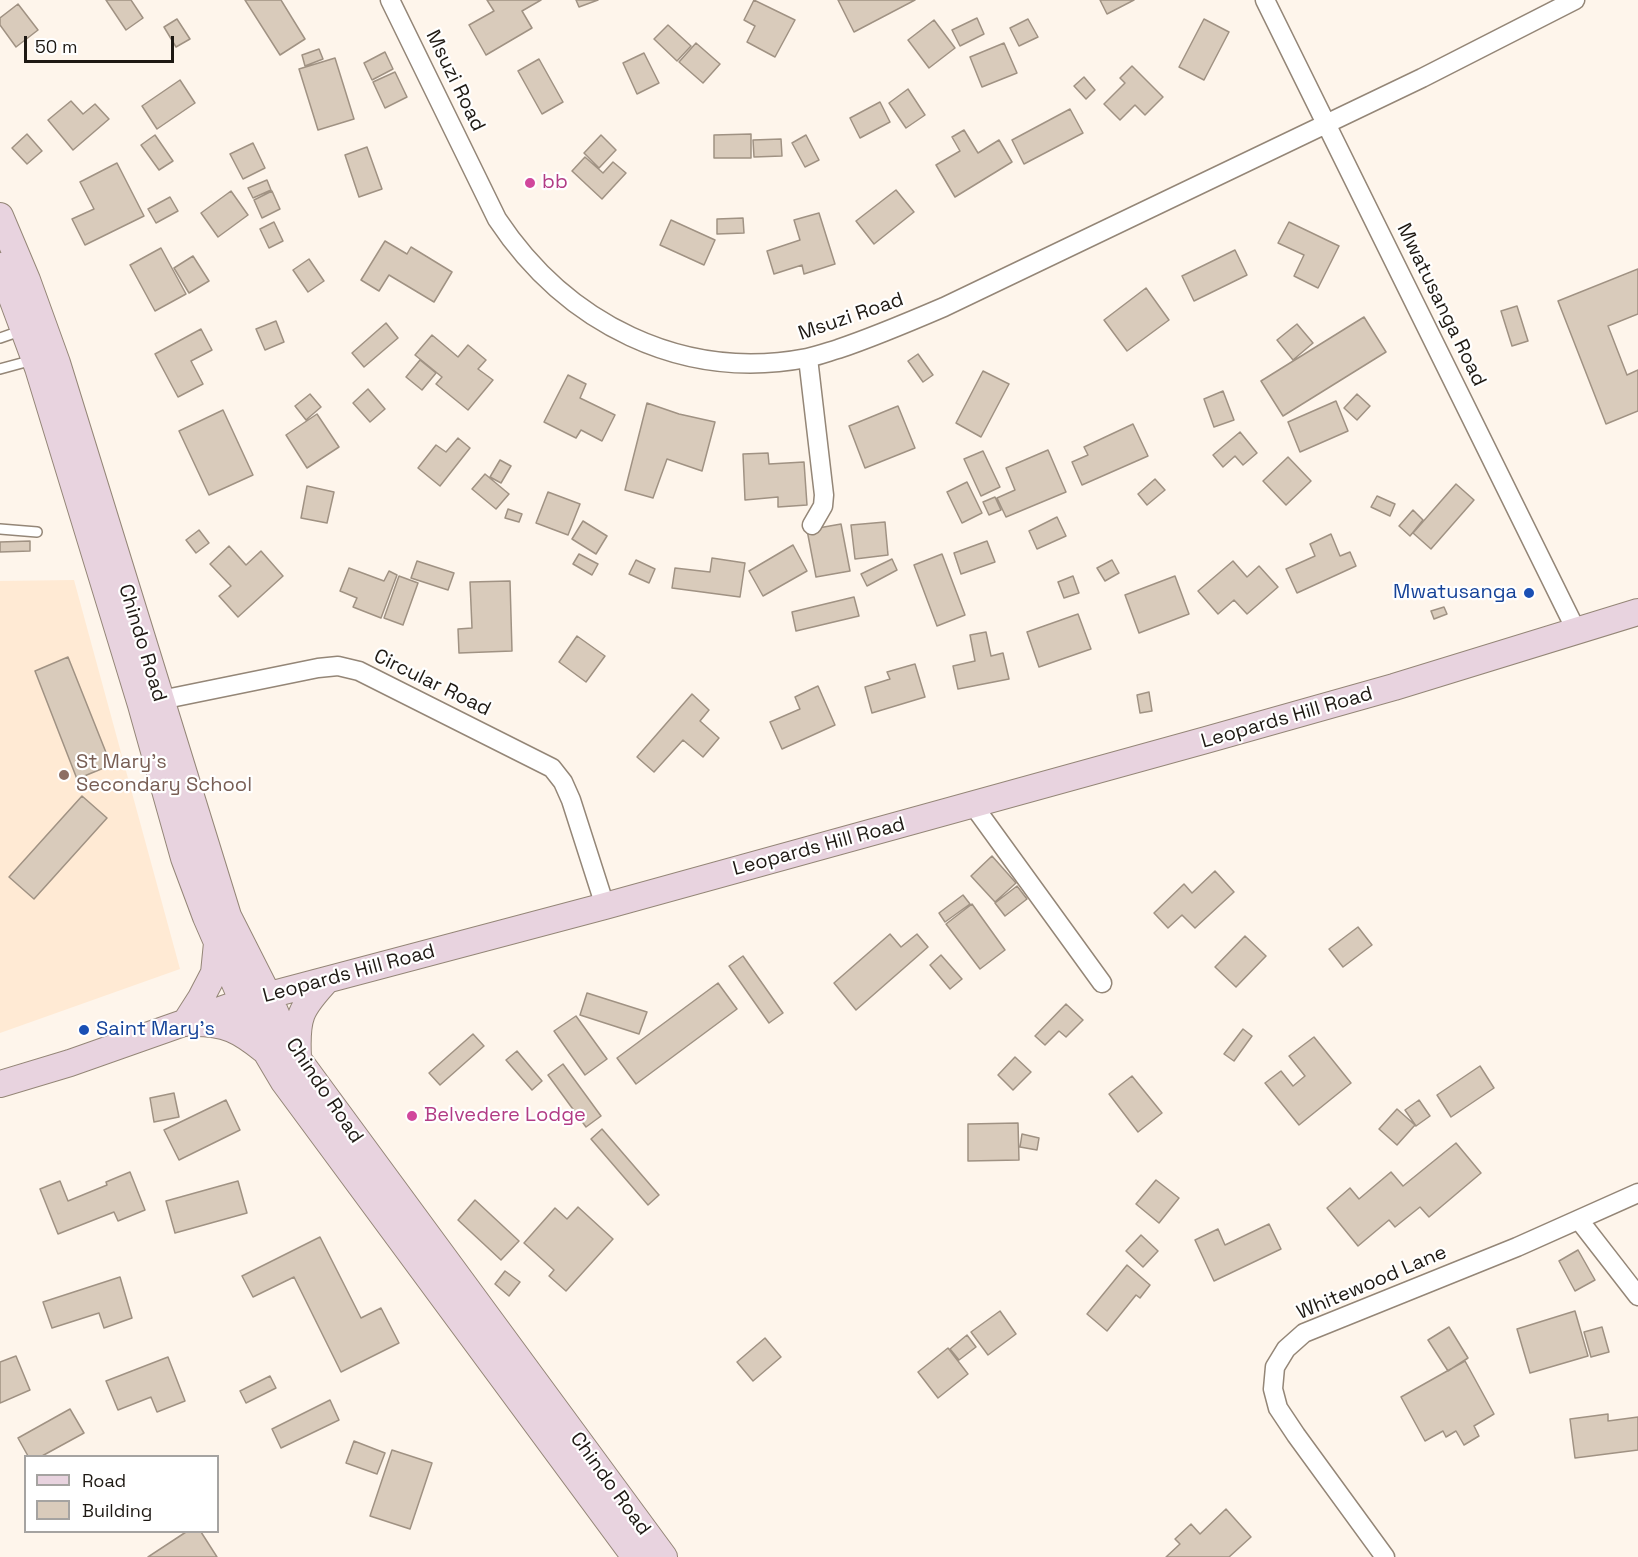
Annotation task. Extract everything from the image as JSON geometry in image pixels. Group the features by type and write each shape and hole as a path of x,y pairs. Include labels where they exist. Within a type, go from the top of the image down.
{"main road":[{"name":"Chindo Road","path":"0,216 27,280 57,363 150,702"},
{"name":"Chindo Road","path":"0,266 35,359 150,702 228,916 230,944 243,1002 265,1050 284,1082 635,1557"},
{"name":"Leopards Hill Road","path":"0,1084 243,1002 973,805 1394,687 1638,612"},
{"name":"Chindo Road","path":"230,944 268,995 298,1059 664,1557"},
{"path":"185,1023 230,944 265,968 295,980 327,980"},
{"path":"298,1059 297,1029 303,1011 307,1001 327,980"},
{"path":"185,1023 214,1023 241,1032 265,1050"}],"street":[{"name":"Msuzi Road","path":"390,0 498,219 514,244 531,264 555,288 579,307 636,339 670,352 704,360 741,363 808,358 878,336 944,307 1422,78 1575,0"},
{"name":"Mwatusanga Road","path":"1266,0 1576,630"},
{"path":"808,358 824,495 823,506 812,525"},
{"name":"Circular Road","path":"150,702 318,668 338,666 368,675 552,768 563,782 571,800 605,906"},
{"path":"973,805 1102,982"},
{"name":"Whitewood Lane","path":"1385,1557 1278,1408 1273,1389 1275,1367 1286,1348 1304,1333 1517,1247 1638,1193"},
{"path":"1579,1220 1638,1296"}],"lane":[{"path":"0,338 24,330"},
{"path":"0,369 35,359"},
{"path":"0,529 37,532"}],"shaded area":[{"name":"St Mary's Secondary School","path":"74,580 180,969 0,1033 0,581"}],"building":[{"path":"106,0 131,0 143,18 126,30"},
{"path":"245,0 281,0 305,39 280,55"},
{"path":"487,0 541,0 522,11 532,28 486,55 469,25 494,11"},
{"path":"576,0 598,0 579,7"},
{"path":"754,0 795,20 775,57 747,42 755,26 744,20"},
{"path":"838,0 915,0 854,32"},
{"path":"1100,0 1134,0 1107,14"},
{"path":"18,4 38,30 16,47 0,25 0,18"},
{"path":"977,18 984,34 960,46 952,30"},
{"path":"177,19 190,39 176,47 164,27"},
{"path":"1028,19 1038,37 1019,46 1010,28"},
{"path":"1204,19 1229,32 1204,80 1179,67"},
{"path":"934,20 955,48 929,68 908,40"},
{"path":"668,25 691,46 677,61 654,39"},
{"path":"696,43 720,64 703,83 679,62"},
{"path":"1004,43 1017,73 982,87 970,57"},
{"path":"319,49 323,59 305,66 302,55"},
{"path":"385,52 393,69 372,80 364,63"},
{"path":"644,53 659,83 637,94 623,63"},
{"path":"335,58 354,119 318,130 299,69"},
{"path":"539,59 563,102 542,114 518,71"},
{"path":"1132,66 1163,97 1145,115 1135,105 1120,120 1104,104 1125,83 1120,78"},
{"path":"395,72 407,97 385,108 373,82"},
{"path":"1084,77 1095,90 1086,99 1074,86"},
{"path":"180,80 195,103 157,129 142,106"},
{"path":"908,89 925,115 906,128 889,103"},
{"path":"71,101 83,114 95,104 109,119 73,150 48,120"},
{"path":"880,102 890,122 860,138 850,118"},
{"path":"1070,109 1083,133 1024,164 1012,140"},
{"path":"964,130 978,153 999,140 1012,162 955,197 936,165 960,151 952,137"},
{"path":"27,134 42,151 27,164 12,148"},
{"path":"751,134 751,158 714,158 714,135"},
{"path":"155,135 173,161 159,170 141,145"},
{"path":"601,135 616,150 599,168 584,153"},
{"path":"806,135 819,160 805,167 792,143"},
{"path":"781,139 782,156 754,157 753,140"},
{"path":"253,143 265,168 243,179 230,154"},
{"path":"367,147 382,189 359,197 345,155"},
{"path":"585,157 603,173 613,162 626,173 602,199 572,171"},
{"path":"117,163 144,216 85,245 72,219 94,209 80,182"},
{"path":"267,180 271,190 253,198 248,188"},
{"path":"896,190 914,212 874,244 856,221"},
{"path":"231,191 248,215 218,237 201,213"},
{"path":"272,191 280,209 262,218 254,200"},
{"path":"170,197 178,211 156,223 148,209"},
{"path":"819,213 835,264 804,274 802,265 774,274 767,251 800,240 794,220"},
{"path":"743,218 744,233 717,234 717,219"},
{"path":"671,220 715,240 704,265 660,245"},
{"path":"274,222 283,241 269,248 260,229"},
{"path":"1289,222 1339,246 1318,288 1294,276 1304,255 1278,243"},
{"path":"385,241 407,254 411,247 452,272 434,302 389,275 379,291 361,280"},
{"path":"161,248 186,294 155,311 130,265"},
{"path":"1235,250 1247,275 1194,301 1182,276"},
{"path":"193,256 209,281 189,293 174,268"},
{"path":"309,259 324,281 308,292 293,270"},
{"path":"1638,269 1638,314 1608,326 1627,375 1638,370 1638,411 1606,424 1558,301"},
{"path":"1146,288 1169,320 1127,351 1104,320"},
{"path":"1517,306 1528,341 1512,346 1501,311"},
{"path":"1364,317 1386,352 1283,416 1261,381"},
{"path":"276,321 284,342 265,350 256,329"},
{"path":"386,323 398,338 364,367 352,353"},
{"path":"1297,324 1313,343 1293,360 1277,340"},
{"path":"201,329 212,350 191,361 203,384 178,397 155,354"},
{"path":"432,335 458,357 468,345 486,360 478,369 493,380 468,410 436,384 442,377 415,355"},
{"path":"918,354 933,375 923,382 908,361"},
{"path":"420,360 436,373 422,390 406,377"},
{"path":"983,371 1009,384 981,437 956,423"},
{"path":"568,375 586,384 580,398 615,415 602,441 581,430 576,438 544,422"},
{"path":"368,389 385,409 370,422 353,403"},
{"path":"1223,391 1234,420 1214,427 1204,399"},
{"path":"310,394 321,407 306,420 295,406"},
{"path":"1357,394 1370,406 1357,420 1344,408"},
{"path":"1336,401 1348,431 1300,452 1288,422"},
{"path":"647,403 679,414 715,422 702,471 667,459 653,498 625,490"},
{"path":"898,406 915,448 865,468 849,426"},
{"path":"223,410 253,475 209,495 179,431"},
{"path":"317,414 339,447 307,468 286,435"},
{"path":"1133,424 1148,456 1082,485 1072,462 1088,455 1084,447"},
{"path":"1240,432 1257,453 1243,465 1235,456 1223,467 1213,455"},
{"path":"458,438 470,448 440,486 418,468 436,445 446,452"},
{"path":"1048,450 1066,492 1006,517 997,498 1015,490 1006,468"},
{"path":"983,451 1000,487 981,496 964,459"},
{"path":"768,453 769,464 804,462 807,505 778,507 778,497 745,500 743,454"},
{"path":"1288,457 1311,481 1286,505 1263,481"},
{"path":"500,460 511,466 501,483 490,477"},
{"path":"485,474 509,494 496,509 472,489"},
{"path":"1155,479 1165,490 1147,505 1138,494"},
{"path":"967,482 982,513 962,523 947,492"},
{"path":"1456,484 1474,500 1431,549 1413,533"},
{"path":"307,486 334,492 327,523 301,518"},
{"path":"548,492 580,504 568,535 536,523"},
{"path":"1377,496 1395,504 1390,516 1371,507"},
{"path":"995,497 1001,510 989,515 983,502"},
{"path":"508,509 522,514 519,522 505,518"},
{"path":"1413,510 1423,520 1410,536 1399,526"},
{"path":"1057,517 1066,536 1037,549 1029,531"},
{"path":"583,521 607,536 596,554 572,539"},
{"path":"885,522 888,555 855,559 851,525"},
{"path":"841,524 850,571 816,577 807,530"},
{"path":"199,530 209,543 196,553 186,540"},
{"path":"1331,534 1340,556 1350,552 1356,566 1297,593 1286,569 1315,556 1310,544"},
{"path":"30,541 30,551 0,552 0,542"},
{"path":"987,541 995,562 961,574 954,553"},
{"path":"793,545 807,571 763,596 749,571"},
{"path":"229,546 246,565 261,551 283,576 238,617 219,596 231,586 210,564"},
{"path":"579,554 598,564 592,575 573,564"},
{"path":"942,554 965,615 937,626 914,565"},
{"path":"712,558 745,563 740,597 672,588 675,568 710,572"},
{"path":"892,559 897,570 867,586 861,574"},
{"path":"636,560 655,569 649,583 629,574"},
{"path":"1112,560 1119,573 1105,581 1097,568"},
{"path":"417,561 454,573 448,590 411,578"},
{"path":"1233,561 1247,577 1259,566 1278,587 1247,614 1234,600 1218,614 1198,591"},
{"path":"349,568 384,581 389,571 397,575 381,618 353,607 357,598 340,591"},
{"path":"399,576 418,583 403,625 384,618"},
{"path":"1073,576 1079,593 1064,598 1058,582"},
{"path":"1175,576 1189,614 1139,633 1125,595"},
{"path":"510,581 512,651 459,653 458,629 472,628 470,582"},
{"path":"854,597 859,616 796,631 792,612"},
{"path":"1444,607 1447,614 1434,619 1431,611"},
{"path":"1078,614 1091,649 1039,667 1027,632"},
{"path":"986,632 991,656 1003,653 1009,679 958,689 953,666 975,661 970,635"},
{"path":"577,636 605,656 586,682 559,662"},
{"path":"68,657 111,765 77,779 35,671"},
{"path":"915,664 925,697 872,713 865,687 890,679 887,672"},
{"path":"818,686 835,725 782,749 770,722 800,709 795,697"},
{"path":"1149,692 1152,711 1140,713 1137,695"},
{"path":"692,694 709,710 700,721 719,738 703,757 683,740 654,772 637,757"},
{"path":"82,796 107,818 34,899 9,877"},
{"path":"992,856 1016,883 995,902 971,876"},
{"path":"1215,871 1234,892 1195,928 1182,915 1168,928 1154,913 1184,884 1192,893"},
{"path":"1017,886 1027,899 1005,916 995,903"},
{"path":"963,895 970,904 945,922 939,913"},
{"path":"972,904 1005,950 980,969 946,924"},
{"path":"1358,927 1372,945 1343,967 1329,949"},
{"path":"890,934 901,947 917,934 928,947 856,1010 834,983"},
{"path":"1245,936 1266,956 1236,987 1215,967"},
{"path":"941,955 962,979 950,989 930,965"},
{"path":"743,956 783,1013 769,1023 729,966"},
{"path":"718,983 737,1009 636,1084 617,1058"},
{"path":"587,993 647,1012 639,1034 580,1015"},
{"path":"1066,1004 1083,1020 1066,1037 1059,1031 1045,1045 1035,1036"},
{"path":"576,1016 607,1059 585,1075 554,1031"},
{"path":"1243,1029 1252,1036 1234,1061 1224,1054"},
{"path":"473,1034 484,1046 440,1085 429,1073"},
{"path":"1314,1037 1351,1083 1299,1125 1265,1083 1281,1071 1293,1086 1305,1076 1289,1056"},
{"path":"517,1051 542,1081 532,1090 506,1060"},
{"path":"1015,1057 1031,1072 1013,1090 998,1075"},
{"path":"563,1064 601,1116 586,1127 548,1075"},
{"path":"1480,1066 1494,1088 1451,1117 1437,1095"},
{"path":"1132,1076 1162,1113 1138,1132 1109,1094"},
{"path":"174,1093 179,1117 154,1122 150,1098"},
{"path":"226,1100 240,1130 179,1160 164,1130"},
{"path":"1419,1100 1430,1116 1416,1126 1405,1110"},
{"path":"1397,1109 1415,1125 1397,1145 1379,1129"},
{"path":"1018,1123 1019,1160 968,1161 968,1124"},
{"path":"602,1129 659,1195 648,1205 591,1139"},
{"path":"1022,1134 1039,1138 1037,1150 1020,1147"},
{"path":"1456,1143 1481,1173 1429,1217 1420,1207 1395,1227 1389,1220 1358,1246 1327,1208 1350,1188 1359,1199 1391,1172 1403,1186"},
{"path":"130,1172 145,1210 118,1221 114,1212 58,1234 40,1189 60,1181 68,1201 107,1185 106,1182"},
{"path":"1156,1180 1179,1198 1159,1223 1136,1204"},
{"path":"238,1181 247,1213 175,1233 166,1201"},
{"path":"475,1200 519,1241 501,1260 458,1220"},
{"path":"578,1207 613,1239 566,1291 549,1276 554,1270 524,1243 555,1208 567,1219"},
{"path":"1269,1224 1281,1249 1214,1281 1195,1240 1218,1229 1225,1245"},
{"path":"1141,1235 1158,1251 1143,1267 1126,1251"},
{"path":"320,1237 361,1318 381,1308 399,1343 341,1372 294,1277 253,1297 242,1276"},
{"path":"1578,1250 1595,1280 1575,1291 1559,1261"},
{"path":"1127,1265 1150,1285 1140,1298 1136,1295 1107,1331 1087,1314"},
{"path":"505,1271 520,1282 509,1296 495,1284"},
{"path":"120,1277 132,1318 104,1328 99,1313 52,1328 43,1302"},
{"path":"1000,1311 1016,1334 988,1355 971,1332"},
{"path":"1575,1311 1588,1356 1530,1373 1517,1329"},
{"path":"1449,1327 1468,1358 1448,1371 1428,1340"},
{"path":"1602,1327 1609,1352 1591,1357 1584,1332"},
{"path":"967,1335 976,1347 959,1360 950,1349"},
{"path":"765,1338 781,1357 753,1381 737,1362"},
{"path":"948,1348 968,1374 938,1398 918,1372"},
{"path":"16,1356 30,1390 0,1403 0,1362"},
{"path":"168,1357 185,1401 157,1412 151,1397 118,1410 106,1381"},
{"path":"1465,1361 1494,1414 1474,1426 1479,1436 1464,1445 1456,1431 1446,1437 1443,1431 1425,1441 1401,1397"},
{"path":"270,1376 276,1388 246,1403 240,1391"},
{"path":"330,1400 339,1420 281,1448 272,1429"},
{"path":"70,1409 84,1433 44,1455 27,1455 18,1438"},
{"path":"1608,1414 1608,1421 1638,1417 1638,1450 1575,1458 1570,1419"},
{"path":"354,1441 385,1453 377,1474 346,1463"},
{"path":"392,1450 432,1463 410,1529 370,1516"},
{"path":"1226,1509 1251,1537 1229,1557 1166,1557 1180,1544 1175,1539 1191,1524 1200,1534"},
{"path":"184,1533 202,1533 217,1557 148,1557"}],"place":[{"name":"bb","path":"530,183"},
{"name":"Mwatusanga","path":"1529,593"},
{"name":"St Mary's Secondary School","path":"64,775"},
{"name":"Saint Mary's","path":"84,1030"},
{"name":"Belvedere Lodge","path":"412,1116"}]}
